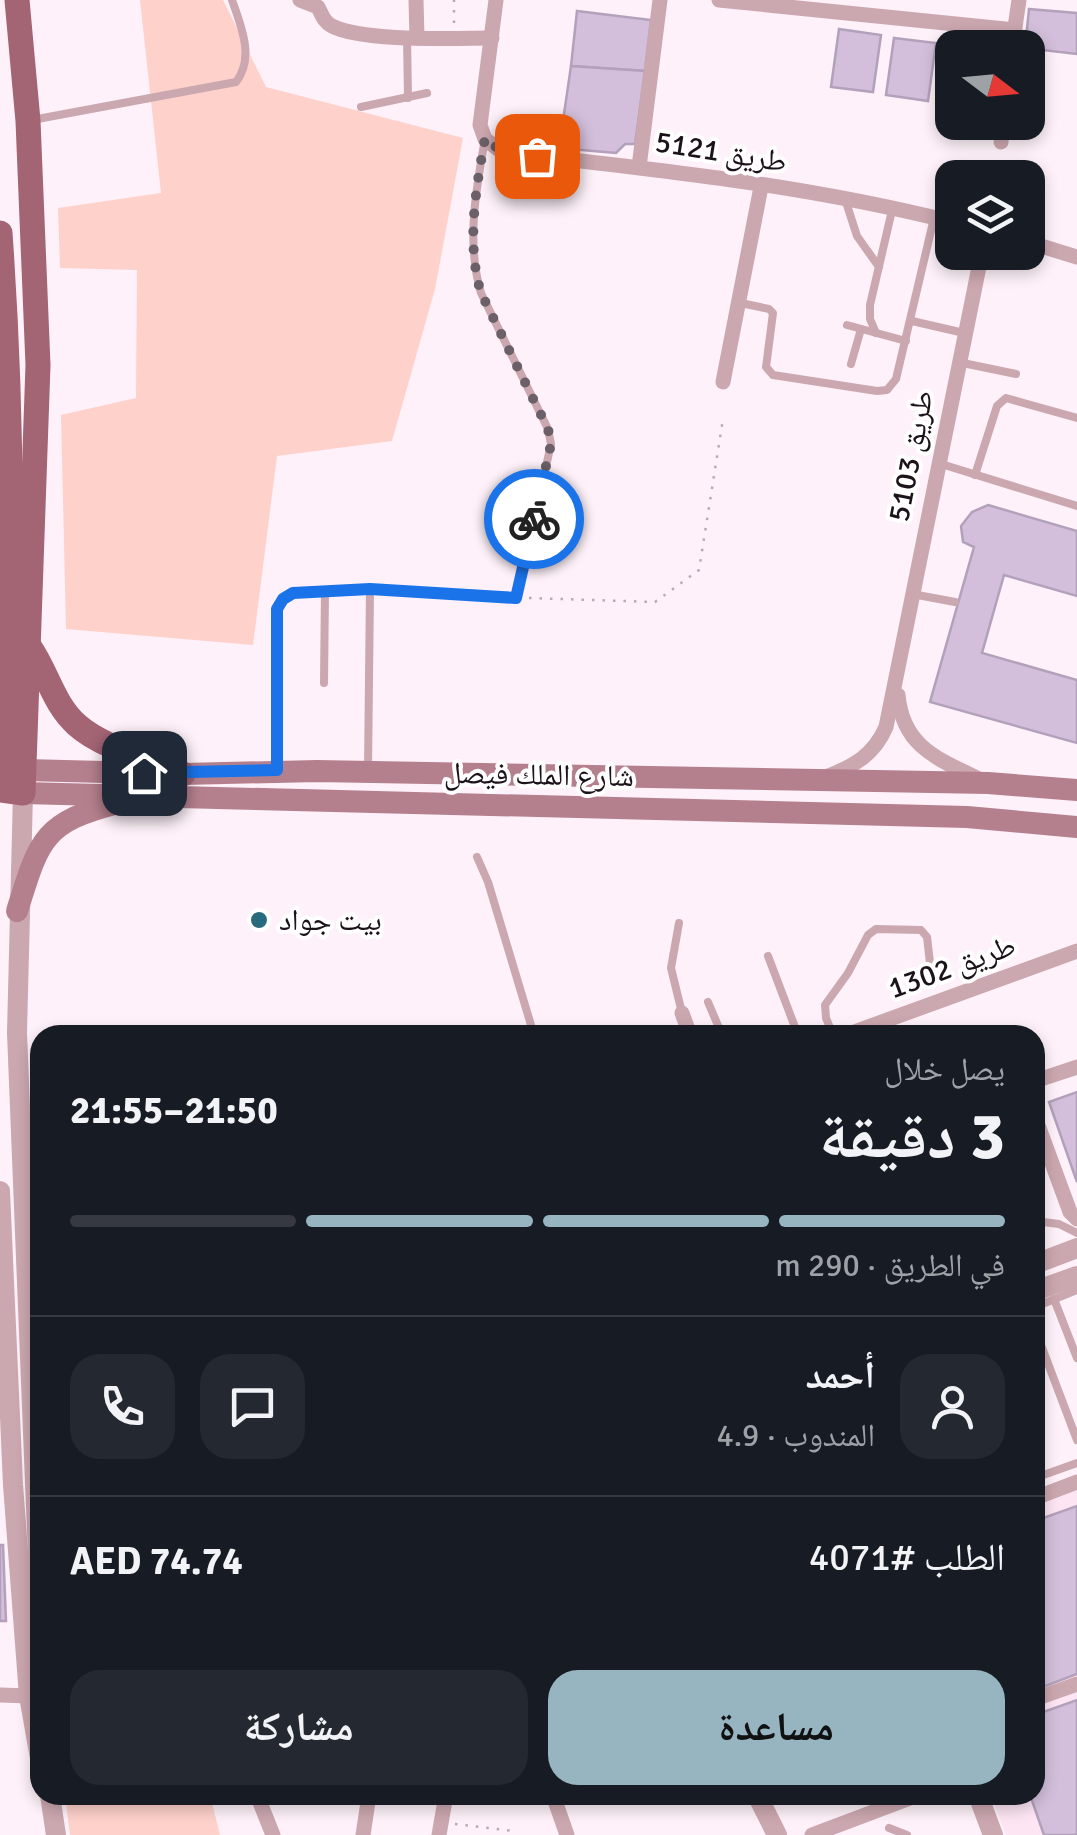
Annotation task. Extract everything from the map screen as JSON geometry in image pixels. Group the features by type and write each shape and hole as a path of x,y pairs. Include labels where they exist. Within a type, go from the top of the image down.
{"main road":[{"path":"8,779 29,646 38,365 28,121 18,0"},
{"path":"0,232 9,564 8,779"},
{"path":"0,465 6,372"},
{"path":"29,646 50,687 77,726 183,774"},
{"name":"شارع الملك فيصل","path":"8,779 277,770 988,783 1077,790"},
{"name":"شارع الملك فيصل","path":"8,779 143,796 968,817 1077,827"},
{"path":"17,912 39,847 57,826 81,813 143,796"}],"street":[{"path":"300,0 318,4 326,22 334,27 412,38 492,38"},
{"path":"412,38 416,0"},
{"path":"485,138 480,125 496,0"},
{"path":"639,167 652,37 660,0"},
{"path":"719,0 813,5 1014,30 1018,0"},
{"name":"طريق 5121","path":"485,138 502,152 639,167 893,206 934,217"},
{"path":"722,382 761,186"},
{"path":"1045,247 1077,257"},
{"name":"طريق 5103","path":"816,780 852,765 877,748 886,727 978,270"},
{"name":"طريق 5103","path":"896,671 899,708 921,748 988,783"},
{"path":"8,779 17,912 16,1033 30,1389"},
{"name":"طريق 1302","path":"874,1025 1077,952"},
{"path":"682,1014 686,1025"},
{"path":"1045,1077 1077,1067"},
{"path":"1045,1145 1070,1212 1077,1219"},
{"path":"0,1191 6,1486 30,1706"},
{"path":"1045,1260 1077,1248"},
{"path":"1045,1294 1077,1276"},
{"path":"1045,1494 1077,1482"},
{"path":"1045,1695 1077,1684"},
{"path":"0,1695 28,1696"},
{"path":"51,1805 56,1835"},
{"path":"261,1805 273,1835"},
{"path":"362,1835 367,1805"},
{"path":"557,1805 565,1833"},
{"path":"762,1805 777,1835"},
{"path":"812,1835 892,1805"},
{"path":"982,1805 993,1835"}],"lane":[{"path":"28,121 236,82 246,64 243,34 232,0"},
{"path":"408,98 412,38"},
{"path":"361,107 428,93"},
{"path":"277,770 277,609 283,599 293,593 370,589 516,598 551,444 548,429 474,271 474,199 485,138"},
{"path":"845,199 857,236 879,267"},
{"path":"876,333 870,310 893,206"},
{"path":"736,302 774,313 766,367 779,376 882,391 894,383 934,217"},
{"path":"912,321 964,333"},
{"path":"847,325 906,341"},
{"path":"852,364 862,329"},
{"path":"958,362 1016,374"},
{"path":"976,475 996,406 1006,398 1077,418"},
{"path":"937,463 1077,506"},
{"path":"368,772 370,589"},
{"path":"324,683 325,591"},
{"path":"912,594 955,602"},
{"path":"477,856 531,1025"},
{"path":"679,923 671,968 682,1014"},
{"path":"829,1025 826,1005 868,935 876,929 921,930 928,938 930,963"},
{"path":"768,956 794,1025"},
{"path":"708,1002 718,1025"},
{"path":"1045,1223 1059,1224 1077,1233"},
{"path":"1045,1295 1077,1290"},
{"path":"1045,1297 1077,1358"},
{"path":"1045,1355 1077,1440"},
{"path":"1045,1474 1077,1463"},
{"path":"890,1828 907,1835"}],"path":[{"path":"454,0 454,38"},
{"path":"516,598 655,602 699,570 723,418"},
{"path":"441,1828 513,1832"}],"shaded area":[{"path":"140,0 223,0 266,87 463,138 435,289 392,441 277,456 253,645 66,629 61,415 136,398 137,270 60,268 58,208 161,193"},
{"path":"1077,1479 1077,1835 1006,1835 995,1805 1045,1805 1045,1492"},
{"path":"66,1805 212,1805 220,1835 70,1835"}],"building":[{"path":"1029,9 1077,13 1077,54 1045,50 1045,30 1027,30"},
{"path":"577,11 651,20 645,71 571,66"},
{"path":"839,29 881,35 873,92 831,87"},
{"path":"894,38 935,43 928,101 886,95"},
{"path":"571,66 645,71 635,144 625,144 616,153 559,148"},
{"path":"988,505 1077,531 1077,596 1004,575 982,653 1077,680 1077,743 930,702 974,547 963,542 961,526 972,512"},
{"path":"1077,1092 1077,1182 1049,1102"},
{"path":"1077,1506 1077,1674 1045,1686 1045,1517"},
{"path":"3,1545 6,1621 0,1621"},
{"path":"1077,1700 1077,1835 1044,1835 1034,1805 1045,1805 1045,1711"}],"way so far":[{"path":"534,519 551,444 548,429 474,271 474,199 485,138 502,152 537,156"}],"place":[{"name":"بيت جواد","path":"259,920"}],"route":[{"path":"144,773 277,770 277,609 283,599 293,593 370,589 516,598 534,519"}]}
